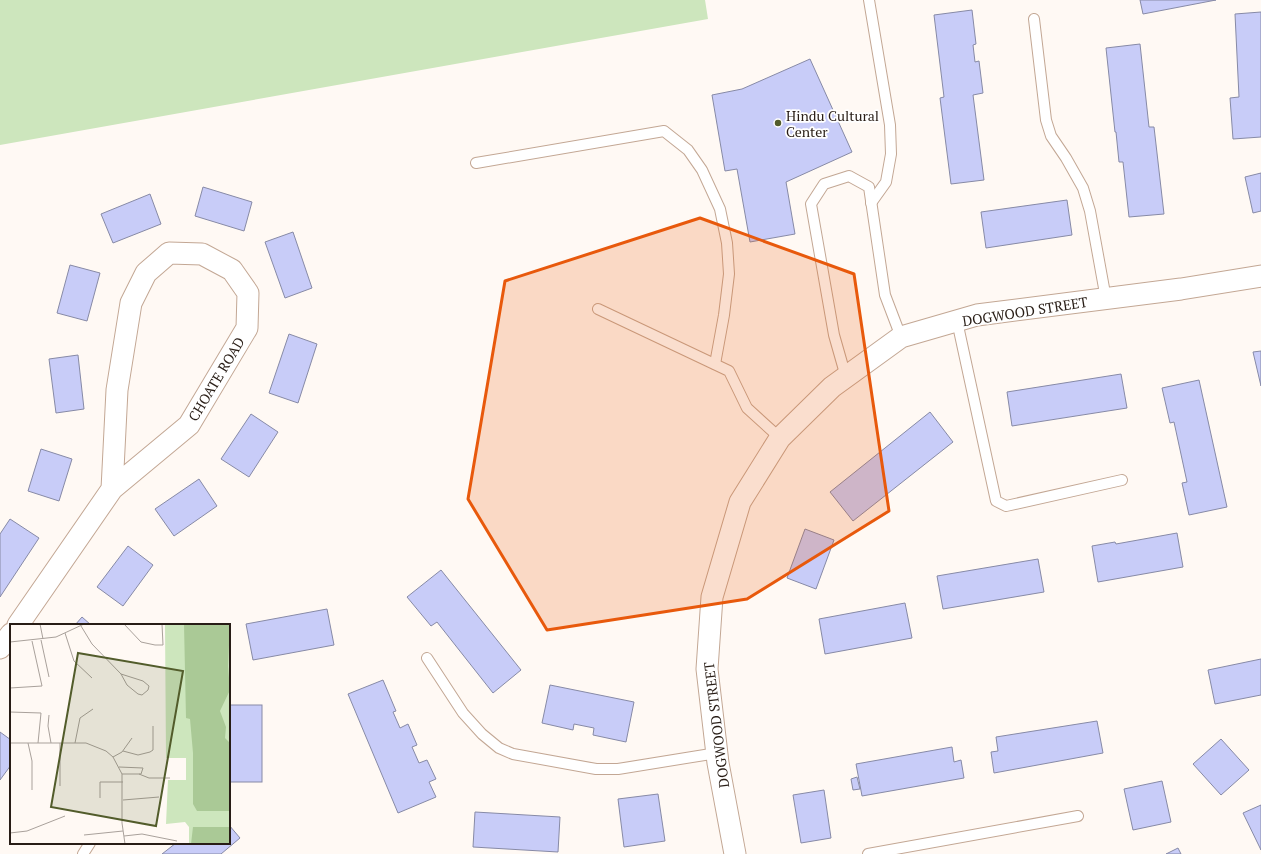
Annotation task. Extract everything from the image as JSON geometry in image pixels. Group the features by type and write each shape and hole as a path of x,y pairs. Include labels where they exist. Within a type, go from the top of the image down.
{"street":[{"name":"CHOATE ROAD","path":"19,624 112,489 189,425 246,328 248,293 232,270 202,254 169,253 146,273 131,303 117,390 112,489"},
{"name":"DOGWOOD STREET","path":"735,854 717,753 707,669 712,597 740,502 780,438 832,387 901,337 977,315 1181,289 1261,276"},
{"path":"0,648 10,635"}],"lane":[{"path":"869,0 890,125 891,154 886,182 871,203"},
{"path":"1034,19 1046,120 1051,136 1066,158 1083,188 1093,223 1106,299"},
{"path":"476,163 664,131 688,150 702,170 720,209 727,243 729,274 724,314 715,364"},
{"path":"846,377 834,335 811,204 824,184 849,176 869,187 885,295 901,337"},
{"path":"598,308 729,371 747,408 780,438"},
{"path":"957,321 996,501 1006,506 1122,480"},
{"path":"427,658 463,713 482,734 498,748 513,754 596,769 618,768 717,753"},
{"path":"868,854 1078,816"},
{"path":"83,854 89,844"}],"highlighted area":[{"path":"700,218 854,274 889,511 747,599 547,630 468,499 505,281"}],"green space":[{"path":"0,0 705,0 708,19 0,145"}],"building":[{"path":"1140,0 1216,0 1143,14"},
{"path":"972,10 976,44 973,45 975,62 979,61 983,93 973,95 984,180 951,184 940,98 944,97 934,15"},
{"path":"1261,12 1261,137 1233,139 1230,98 1239,97 1235,14"},
{"path":"1140,44 1149,127 1154,127 1164,214 1129,217 1123,162 1119,162 1106,48"},
{"name":"Hindu Cultural Center","path":"810,59 852,152 786,182 795,234 750,242 737,169 725,171 712,95 742,89"},
{"path":"1261,173 1261,211 1253,213 1245,177"},
{"path":"203,187 252,202 244,231 195,216"},
{"path":"150,194 161,224 113,243 101,214"},
{"path":"1067,200 1072,235 986,248 981,212"},
{"path":"293,232 312,288 285,298 265,242"},
{"path":"70,265 100,273 87,321 57,313"},
{"path":"289,334 317,344 298,403 269,393"},
{"path":"1261,351 1261,386 1253,352"},
{"path":"78,355 84,409 56,413 49,359"},
{"path":"1121,374 1127,408 1012,426 1007,392"},
{"path":"1199,380 1227,507 1189,515 1182,483 1187,482 1174,422 1170,423 1162,388"},
{"path":"930,412 953,442 853,521 830,492"},
{"path":"251,414 278,432 249,477 221,459"},
{"path":"41,449 72,459 59,501 28,491"},
{"path":"199,479 217,506 174,536 155,509"},
{"path":"10,519 39,538 0,597 0,534"},
{"path":"805,529 834,540 816,589 787,578"},
{"path":"1177,533 1183,567 1098,582 1092,546 1115,542 1116,544"},
{"path":"128,546 153,565 123,606 97,587"},
{"path":"1038,559 1044,592 943,609 937,576"},
{"path":"441,570 521,670 493,693 437,622 431,626 407,597"},
{"path":"905,603 912,638 825,654 819,619"},
{"path":"327,609 334,645 253,660 246,624"},
{"path":"82,617 90,624 76,624"},
{"path":"1261,659 1261,695 1215,704 1208,670"},
{"path":"383,680 396,711 393,712 400,728 408,724 417,745 412,747 419,763 427,760 436,779 429,782 436,797 398,813 348,694"},
{"path":"550,685 634,702 626,742 593,735 594,728 574,724 573,730 542,723"},
{"path":"230,705 262,705 262,782 230,782"},
{"path":"1097,721 1103,753 994,773 991,752 998,751 996,737"},
{"path":"0,732 10,739 10,766 0,780"},
{"path":"1221,739 1249,770 1221,795 1193,764"},
{"path":"952,747 954,762 961,760 964,778 862,796 856,764"},
{"path":"857,777 860,789 853,790 851,779"},
{"path":"1162,781 1171,822 1133,830 1124,789"},
{"path":"824,790 831,838 801,843 793,795"},
{"path":"658,794 665,841 624,847 618,799"},
{"path":"1261,805 1261,850 1243,813"},
{"path":"475,812 560,817 558,852 473,847"},
{"path":"230,826 240,838 221,854 162,854 175,844 230,844"},
{"path":"1178,848 1181,854 1166,854"}],"place":[{"name":"Hindu Cultural Center","path":"778,123"}]}
